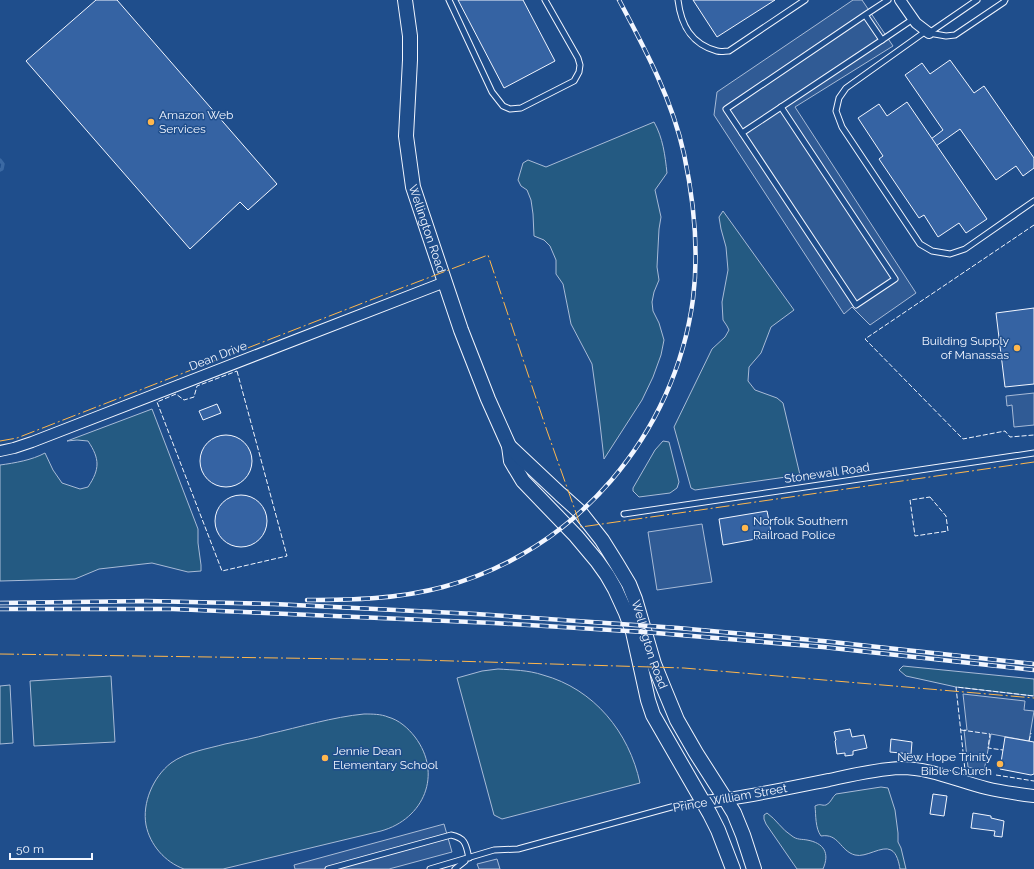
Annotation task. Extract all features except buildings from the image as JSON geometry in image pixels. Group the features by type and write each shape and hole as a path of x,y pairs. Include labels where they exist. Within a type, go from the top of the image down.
{"main road":[{"name":"Wellington Road","path":"404,0 409,23 410,42 406,136 413,187 461,330 488,399 509,446 512,461 524,481 576,536 597,561 613,584 631,625 638,649 648,700 653,715 710,814 718,830 733,869"},
{"name":"Wellington Road","path":"509,446 580,512 602,540 618,564 635,599 654,664 665,691 678,720 696,753 726,800 739,825 754,869"}],"street":[{"path":"900,0 916,23 928,32"},
{"name":"Dean Drive","path":"0,451 28,443 445,282"},
{"name":"Prince William Street","path":"703,802 726,800 860,774 902,768 932,772 988,789 1034,796"}],"lane":[{"path":"449,0 492,92 503,106 510,109 521,108 574,81 579,72 580,65 578,58 546,0"},
{"path":"678,0 679,10 687,32 698,42 717,51 729,51 805,0"},
{"path":"781,107 895,279 856,305 726,109 888,0"},
{"path":"977,0 970,2 846,88 839,98 836,111 842,127 920,244 932,251 950,254 965,249 1034,201"},
{"path":"928,32 946,36 955,35 1005,0"},
{"path":"865,15 882,40"},
{"path":"742,133 913,19"},
{"name":"Stonewall Road","path":"624,514 1034,453"},
{"name":"Prince William Street","path":"430,869 498,849 518,849 675,806 703,802"},
{"path":"328,869 451,835 459,837 463,840 469,858 455,869"}],"shaded area":[{"path":"853,0 862,0 893,46 795,107 916,293 870,325 852,307 844,314 714,115 717,92"},
{"path":"654,122 662,140 667,173 655,190 661,217 657,267 659,280 652,302 653,311 659,323 664,340 661,355 653,377 642,400 604,459 592,364 571,324 563,284 556,274 556,260 550,246 544,240 534,236 531,200 527,190 521,186 518,180 523,163 528,160 546,167"},
{"path":"723,211 794,310 771,327 761,353 749,367 748,381 755,390 777,398 783,403 800,475 695,490 691,488 674,427 712,349 725,337 729,330 723,320 722,302 728,270 726,247 719,217"},
{"path":"1034,393 1034,425 1014,427 1012,405 1007,406 1006,396"},
{"path":"152,409 198,529 201,571 188,572 152,563 99,569 75,579 0,581 0,465 29,459 45,453 53,470 62,483 80,489 88,487 95,475 97,464 95,453 88,441 67,441"},
{"path":"663,441 669,442 679,482 677,488 670,493 639,497 633,491 633,488 655,450"},
{"path":"702,524 712,582 657,590 648,532"},
{"path":"903,666 1034,679 1034,696 956,687 906,676 899,670"},
{"path":"498,669 526,671 543,675 578,691 593,702 618,730 635,764 640,783 502,819 494,815 457,678 482,671"},
{"path":"111,676 115,742 34,746 30,681"},
{"path":"10,685 13,743 0,744 0,686"},
{"path":"963,694 1025,701 1024,710 1034,711 1029,741 991,734 984,771 968,767 964,730 967,730"},
{"path":"364,714 385,716 396,720 403,725 415,737 423,751 428,766 428,780 425,793 418,806 396,825 381,831 223,869 184,869 171,862 159,852 155,846 146,825 145,817 147,799 159,776 171,763 177,759 197,751 225,744 328,720"},
{"path":"881,787 888,788 895,810 898,842 906,869 900,869 896,856 891,850 883,849 864,855 855,855 846,850 832,837 821,836 819,833 816,821 815,806 828,804 836,794"},
{"path":"767,813 785,831 794,837 813,841 821,846 824,850 826,858 823,869 797,869 766,824 764,815"},
{"path":"444,824 452,852 389,869 295,869 294,865"},
{"path":"497,859 500,869 479,869 477,864"}],"waterway":[{"path":"0,160 3,164 2,169 0,170"}],"railway":[{"path":"307,600 375,598 409,594 443,587 491,570 536,546 576,516 611,480 641,440 665,396 683,349 693,299 696,263 693,208 684,154 679,134 665,94 648,56 619,0"},
{"path":"0,603 146,601 274,604 476,614 678,628 823,641 1034,664"},
{"path":"0,609 173,609 494,623 644,632 823,647 1034,670"}],"fence":[{"path":"1034,225 865,339 963,439 1005,431 1010,437 1034,435"},
{"path":"237,371 287,556 222,571 157,402 176,394 184,400 194,397 197,386 237,371"},
{"path":"930,497 946,516 948,531 915,536 910,500 930,497"},
{"path":"984,772 965,770 956,687 1034,696"},
{"path":"961,730 990,734 988,748 1003,750"},
{"path":"1029,741 1031,733"},
{"path":"996,775 1034,781"}],"power":[{"path":"0,441 17,438 488,255 581,527 1034,462"},
{"path":"0,654 420,660 684,668 1034,698"}],"place":[{"name":"Amazon Web Services","path":"151,122"},
{"name":"Building Supply of Manassas","path":"1017,348"},
{"name":"Norfolk Southern Railroad Police","path":"745,528"},
{"name":"Jennie Dean Elementary School","path":"325,758"},
{"name":"New Hope Trinity Bible Church","path":"1000,764"}]}
